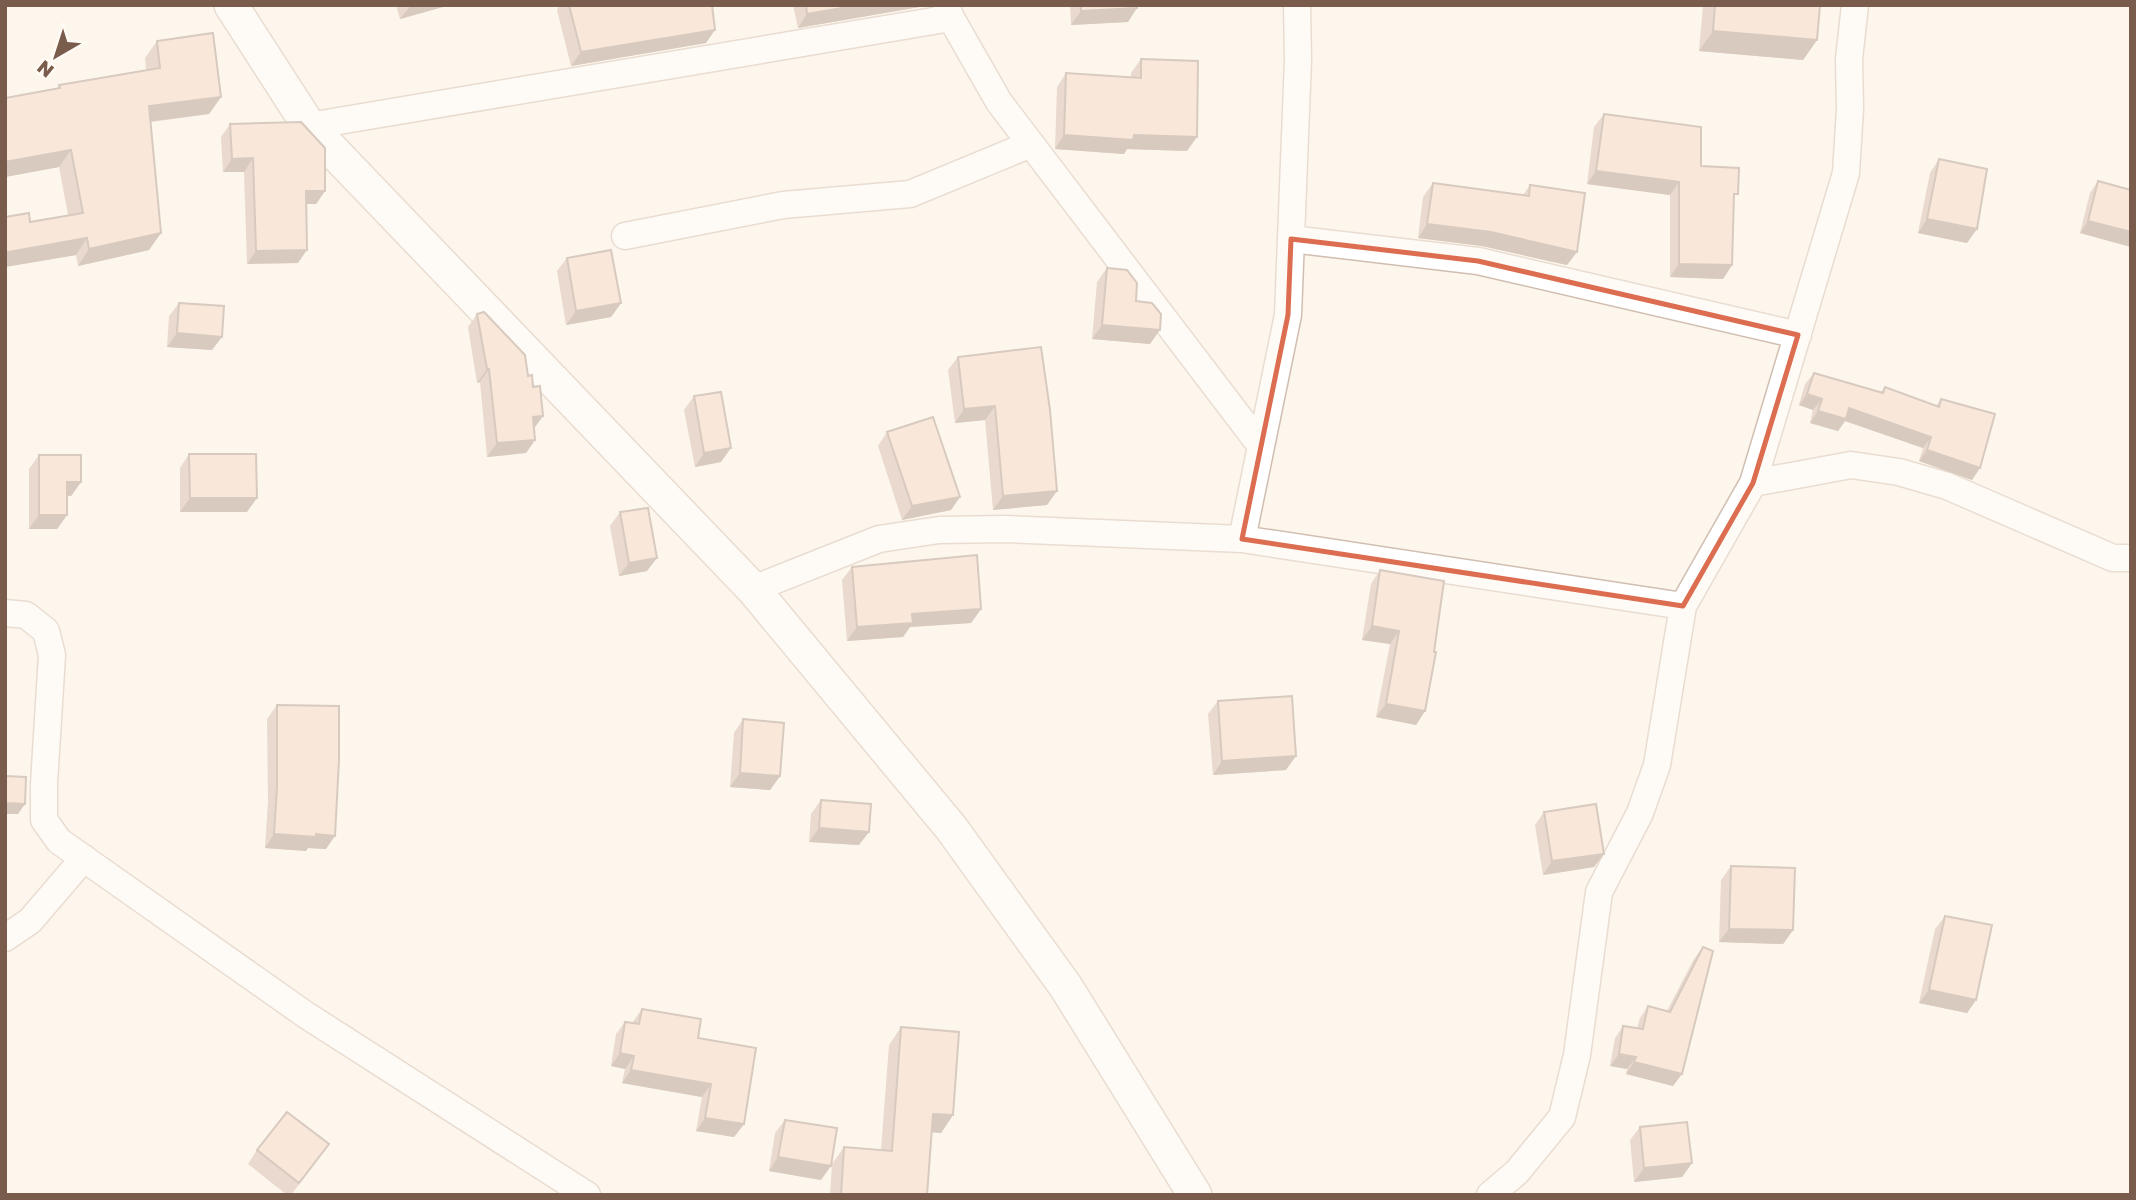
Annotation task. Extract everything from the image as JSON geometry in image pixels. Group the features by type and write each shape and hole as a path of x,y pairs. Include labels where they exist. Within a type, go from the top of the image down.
{"street":[{"path":"231,5 309,126 752,589 960,841 1066,987 1195,1195"},
{"path":"1242,539 1288,316 1298,60 1297,5"},
{"path":"1490,1195 1517,1172 1562,1116 1577,1055 1599,892 1640,813 1657,765 1683,606 1754,483 1846,173 1850,109 1849,59 1855,5"},
{"path":"309,126 949,12 999,102 1261,446"},
{"path":"625,236 783,205 910,194 1031,144"},
{"path":"1291,239 1478,261 1798,335"},
{"path":"1754,483 1851,465 1899,472 1947,486 2113,558 2131,558"},
{"path":"752,589 879,540 939,530 1006,529 1242,539 1683,606"},
{"path":"5,613 26,615 46,631 52,655 44,820 59,841 306,1015 587,1195"},
{"path":"5,939 30,921 83,858"}],"highlighted area":[{"path":"1291,239 1478,261 1798,335 1753,483 1683,606 1242,539 1288,315"}],"building":[{"path":"569,5 712,5 715,30 581,52"},
{"path":"806,5 860,5 807,14"},
{"path":"1081,5 1137,5 1137,8 1081,11"},
{"path":"1715,5 1820,5 1817,40 1713,31"},
{"path":"213,33 221,97 149,106 161,233 89,249 87,238 8,252 5,255 5,217 29,213 30,222 83,213 71,150 5,162 5,98 60,88 59,85 160,68 157,41"},
{"path":"1141,59 1198,61 1197,137 1134,135 1133,140 1064,135 1066,73 1141,78"},
{"path":"1604,114 1701,127 1701,166 1739,168 1738,194 1734,194 1732,265 1679,264 1679,182 1596,171"},
{"path":"301,122 325,148 325,191 306,191 307,250 256,251 253,158 232,159 230,124"},
{"path":"1939,159 1987,169 1977,229 1927,219"},
{"path":"2098,181 2131,190 2131,232 2088,221"},
{"path":"1433,183 1529,196 1530,185 1585,193 1577,252 1491,232 1427,224"},
{"path":"611,250 621,303 576,311 567,258"},
{"path":"1107,268 1127,270 1137,283 1136,301 1152,303 1161,314 1160,330 1102,325"},
{"path":"179,303 224,306 222,337 177,333"},
{"path":"484,312 525,355 528,376 532,375 533,387 540,386 543,416 533,417 535,440 497,443 489,369 477,314"},
{"path":"1041,347 1057,491 1003,496 995,406 964,409 958,357"},
{"path":"1814,373 1883,393 1885,387 1939,407 1941,399 1995,414 1980,468 1927,450 1931,437 1849,408 1846,419 1818,411 1822,399 1807,394"},
{"path":"721,392 731,448 704,453 694,396"},
{"path":"933,417 960,497 912,506 887,432"},
{"path":"189,454 256,454 257,498 190,498"},
{"path":"39,455 81,455 81,482 67,482 67,515 39,515"},
{"path":"648,508 657,558 629,563 620,512"},
{"path":"977,555 981,609 912,614 913,623 857,627 852,567"},
{"path":"1380,570 1444,581 1436,652 1425,711 1386,704 1399,631 1372,626"},
{"path":"1292,696 1296,756 1222,761 1218,701"},
{"path":"277,705 339,706 335,836 274,834"},
{"path":"743,719 784,723 780,776 740,773"},
{"path":"5,776 26,777 25,804 5,803"},
{"path":"821,800 871,804 869,832 819,828"},
{"path":"1596,804 1604,854 1552,861 1544,812"},
{"path":"1731,866 1795,868 1793,930 1729,929"},
{"path":"1945,916 1992,925 1976,1000 1929,990"},
{"path":"1703,947 1713,951 1682,1074 1634,1062 1636,1057 1619,1054 1623,1026 1643,1029 1648,1006 1670,1012"},
{"path":"642,1009 701,1019 698,1038 756,1048 744,1124 705,1118 711,1084 631,1070 634,1056 620,1053 625,1022 639,1024"},
{"path":"901,1027 959,1032 953,1115 933,1114 927,1195 841,1195 844,1147 892,1151"},
{"path":"287,1112 329,1144 299,1183 257,1150"},
{"path":"785,1120 837,1128 831,1166 778,1157"},
{"path":"1687,1122 1692,1163 1644,1168 1640,1127"}]}
